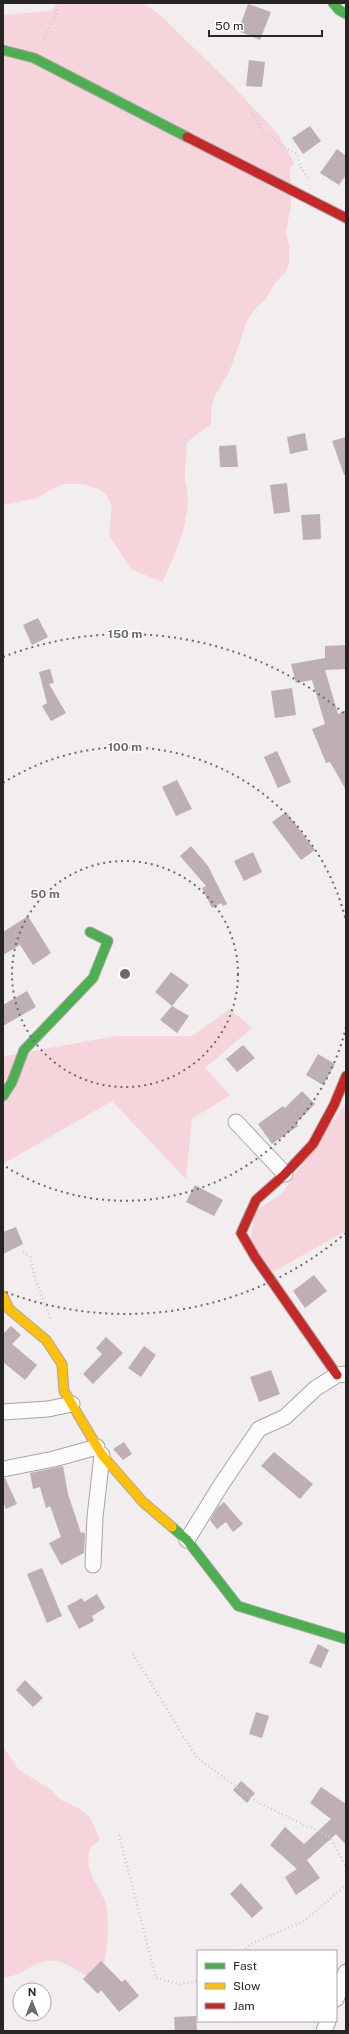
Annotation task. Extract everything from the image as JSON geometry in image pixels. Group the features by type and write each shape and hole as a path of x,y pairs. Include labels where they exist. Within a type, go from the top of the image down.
{"street":[{"path":"333,3 339,10 346,14"},
{"path":"3,50 34,58 346,218"},
{"path":"3,1096 12,1082 24,1050 93,978 108,941 90,932"},
{"path":"187,1540 221,1484 260,1429 285,1417 316,1388 341,1374 241,1233 256,1200 285,1174 313,1144 334,1105 346,1076"},
{"path":"236,1122 285,1174"},
{"path":"3,1296 9,1309 46,1340 62,1364 64,1391 99,1451 143,1502 187,1540 220,1585 238,1606 346,1639"},
{"path":"3,1412 48,1409 72,1404"},
{"path":"3,1469 99,1451"},
{"path":"93,1565 99,1451"},
{"path":"337,1996 346,1972"}],"path":[{"path":"34,58 59,8 58,3"},
{"path":"252,113 262,130 284,147 297,154 301,168 312,183"},
{"path":"23,1252 30,1257 52,1321"},
{"path":"133,1654 197,1758 259,1803 330,1837 346,1867"},
{"path":"119,1834 156,1978 180,1984 197,1981"},
{"path":"243,1950 251,1944 304,1921 346,1885"}],"shaded area":[{"path":"56,3 142,3 159,14 230,83 278,134 294,163 289,172 291,180 291,204 286,233 289,245 289,263 286,272 275,283 266,299 254,310 247,321 230,370 215,396 211,410 211,424 187,442 185,480 188,501 187,514 179,544 162,582 131,569 109,535 112,507 107,496 101,490 83,484 66,484 57,486 37,498 3,505 3,15 52,11"},
{"path":"230,1009 252,1028 205,1068 230,1095 192,1119 186,1179 112,1101 3,1164 3,1058 6,1056 116,1036 192,1036"},
{"path":"346,1103 346,1231 273,1272 250,1241 255,1212 282,1193"},
{"path":"3,1747 19,1770 49,1788 61,1800 78,1808 90,1817 100,1839 91,1848 88,1859 90,1872 107,1908 108,1935 103,1969 90,1977 65,1964 56,1961 48,1961 41,1962 16,1974 3,1977"}],"building":[{"path":"248,4 271,12 260,40 238,31"},
{"path":"249,60 265,62 262,87 246,86"},
{"path":"310,126 321,141 303,154 292,138"},
{"path":"337,149 346,156 346,175 339,185 320,173"},
{"path":"305,433 308,450 290,454 287,437"},
{"path":"346,437 346,475 344,475 332,441"},
{"path":"236,445 238,467 220,467 219,446"},
{"path":"287,483 290,512 274,514 270,485"},
{"path":"320,514 321,539 303,540 301,515"},
{"path":"38,618 48,637 32,645 23,625"},
{"path":"346,645 346,669 325,670 338,714 346,710 346,790 330,762 326,763 312,729 325,724 312,680 296,683 291,664 325,658 325,646"},
{"path":"50,669 54,683 49,684 66,713 51,721 42,706 47,703 39,672"},
{"path":"292,688 296,715 275,718 271,691"},
{"path":"277,751 291,782 278,788 264,757"},
{"path":"177,780 192,809 176,816 162,787"},
{"path":"286,812 315,850 301,860 272,822"},
{"path":"191,846 208,866 227,904 223,906 221,903 212,908 202,888 206,886 180,856"},
{"path":"253,852 262,872 244,881 234,861"},
{"path":"28,916 51,953 33,965 20,945 3,955 3,932"},
{"path":"171,972 189,985 172,1006 155,992"},
{"path":"27,991 36,1007 3,1026 3,1005"},
{"path":"172,1006 189,1016 177,1033 160,1020"},
{"path":"243,1045 255,1058 237,1072 226,1059"},
{"path":"318,1054 335,1064 323,1085 306,1075"},
{"path":"302,1091 315,1104 296,1123 298,1126 272,1144 258,1124 283,1106 285,1108"},
{"path":"195,1185 223,1200 214,1216 186,1202"},
{"path":"16,1227 23,1244 3,1254 3,1232"},
{"path":"314,1275 327,1291 305,1308 293,1291"},
{"path":"11,1326 21,1335 12,1344 37,1365 25,1380 3,1362 3,1334"},
{"path":"106,1337 123,1353 93,1384 83,1374 102,1354 96,1348"},
{"path":"144,1346 156,1355 141,1377 128,1368"},
{"path":"271,1370 280,1394 259,1402 250,1377"},
{"path":"124,1442 132,1454 123,1460 113,1449"},
{"path":"274,1452 313,1484 300,1499 261,1466"},
{"path":"63,1466 68,1494 81,1533 84,1532 85,1535 84,1553 61,1565 49,1543 61,1537 50,1506 46,1508 40,1487 33,1489 30,1473"},
{"path":"3,1478 5,1478 17,1504 6,1509 3,1502"},
{"path":"224,1502 243,1524 233,1532 226,1522 217,1529 210,1520 217,1508"},
{"path":"42,1568 62,1616 47,1623 27,1574"},
{"path":"97,1594 105,1608 92,1616 94,1621 79,1629 67,1606 82,1598 84,1602"},
{"path":"318,1644 329,1650 321,1668 309,1663"},
{"path":"25,1680 43,1698 33,1707 16,1690"},
{"path":"256,1712 269,1716 262,1738 249,1734"},
{"path":"241,1781 255,1793 247,1803 233,1790"},
{"path":"321,1787 346,1804 346,1845 336,1834 307,1860 320,1878 296,1895 285,1877 297,1869 270,1845 285,1827 304,1844 331,1819 310,1803"},
{"path":"241,1883 263,1908 252,1918 230,1894"},
{"path":"101,1961 122,1982 125,1979 139,1996 119,2012 101,1990 98,1994 83,1979"},
{"path":"196,2016 197,2031 175,2031 174,2017"}],"traffic: fast":[{"path":"333,3 339,10 346,14"},
{"path":"3,50 34,58 187,137"},
{"path":"3,1096 12,1082 24,1050 93,978 108,941 90,932"},
{"path":"172,1527 187,1540 238,1606 346,1639"}],"traffic: slow":[{"path":"3,1296 9,1309 46,1340 62,1364 64,1391 102,1455 143,1502 172,1527"}],"traffic: jam":[{"path":"187,137 346,218"},
{"path":"337,1375 255,1257 241,1233 256,1200 284,1175 313,1144 334,1105 346,1076"}]}
